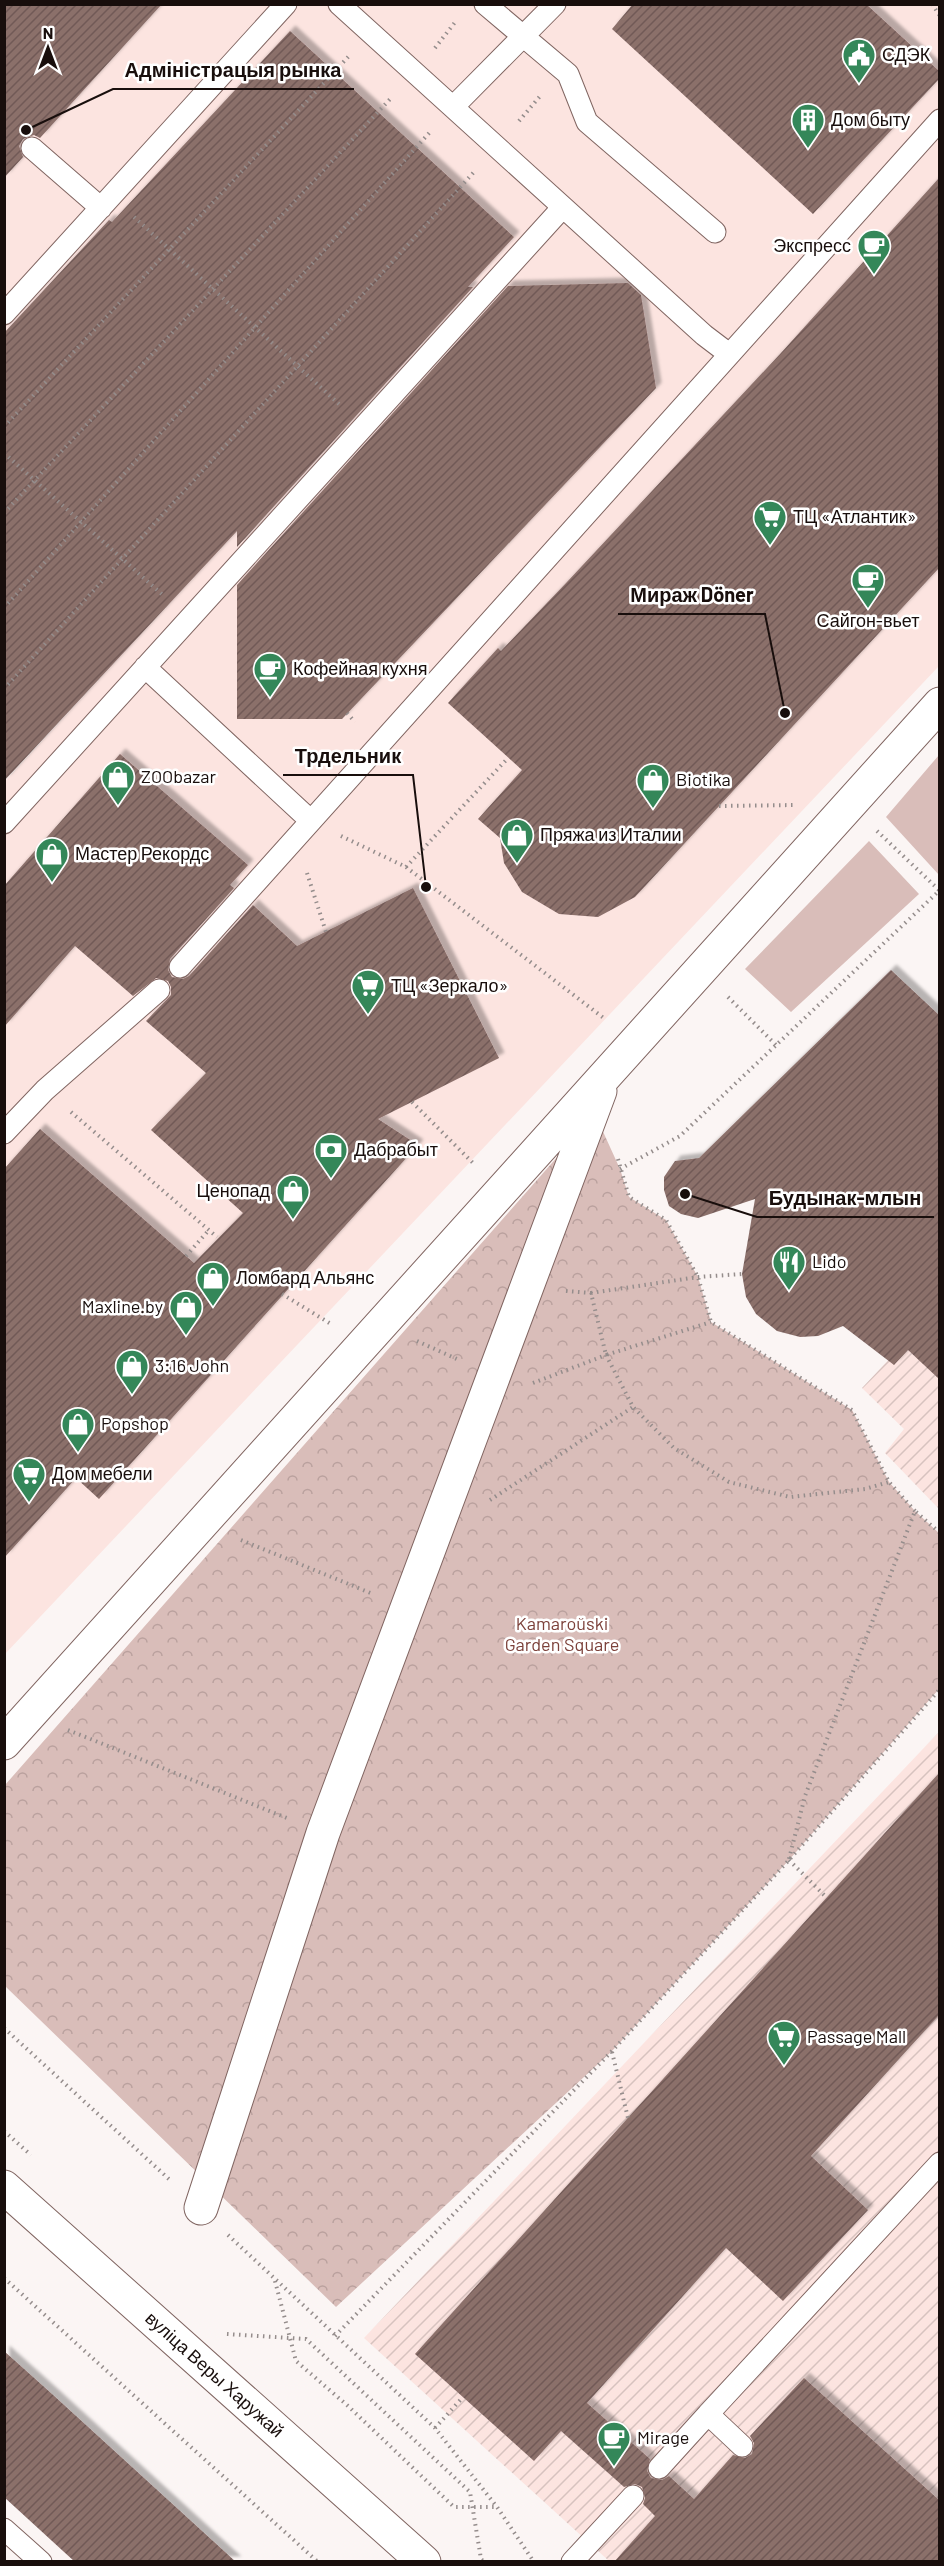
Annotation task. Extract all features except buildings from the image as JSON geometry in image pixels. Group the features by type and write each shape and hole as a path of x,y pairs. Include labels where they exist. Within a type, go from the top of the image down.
{"street":[{"path":"4,1743 939,704"},
{"path":"201,2208 323,1833 606,1075"},
{"name":"вуліца Веры Харужай","path":"4,2187 424,2562"}],"lane":[{"path":"4,314 286,4"},
{"path":"339,4 704,335 729,354"},
{"path":"485,4 568,74 587,122 716,232"},
{"path":"453,107 555,4"},
{"path":"180,967 939,120"},
{"path":"32,148 106,202"},
{"path":"4,823 563,207"},
{"path":"145,667 311,821"},
{"path":"4,1134 45,1090 159,990"},
{"path":"659,2468 939,2163"},
{"path":"708,2414 742,2446"},
{"path":"572,2562 633,2496"},
{"path":"4,2529 41,2562"}],"path":[{"path":"932,4 939,16"},
{"path":"4,513 415,73 457,20"},
{"path":"4,427 370,33"},
{"path":"4,689 543,93"},
{"path":"4,608 453,107"},
{"path":"106,202 170,249 364,427"},
{"path":"4,453 190,619"},
{"path":"406,867 508,758"},
{"path":"620,1169 680,1136 939,890 849,804 719,806"},
{"path":"311,821 406,867 635,1042"},
{"path":"296,838 326,932"},
{"path":"701,969 776,1045"},
{"path":"45,1090 217,1237"},
{"path":"412,1102 501,1191"},
{"path":"618,1157 629,1197 666,1220 698,1276 711,1322 852,1410 889,1482 939,1533"},
{"path":"186,1256 209,1230"},
{"path":"527,1288 591,1293 698,1276 742,1274"},
{"path":"591,1293 606,1354 633,1407 674,1448 729,1482 790,1497 865,1489 889,1482"},
{"path":"282,1294 372,1335 494,1375 522,1387 606,1354 711,1322"},
{"path":"484,1504 633,1407"},
{"path":"789,1860 805,1796 915,1511"},
{"path":"201,1523 407,1608"},
{"path":"335,2336 612,2052 789,1860 939,1689"},
{"path":"29,1715 323,1833"},
{"path":"789,1860 826,1898"},
{"path":"4,2028 201,2208 435,2428 497,2507 534,2562"},
{"path":"612,2052 628,2118"},
{"path":"4,2131 31,2156"},
{"path":"4,2278 318,2562"},
{"path":"274,2279 296,2361 348,2406 454,2507 497,2507"},
{"path":"226,2333 306,2339 470,2492 481,2559 484,2562"},
{"path":"435,2428 463,2397"}],"shaded area":[{"path":"5,5 939,5 939,666 5,1654 5,781 333,426 109,220 5,333"},
{"path":"939,1306 939,1509 885,1453 904,1429 862,1388"},
{"path":"939,1732 939,2561 609,2561 364,2338"}],"green space":[{"path":"939,755 940,875 886,817"},
{"path":"869,841 919,894 791,1012 745,969"},
{"name":"Kamaroŭski Garden Square","path":"595,1114 620,1169 629,1197 666,1220 698,1277 711,1322 852,1410 889,1482 939,1533 939,1689 789,1860 612,2051 336,2307 5,1986 5,1785"}],"place":[{"name":"СДЭК","path":"859,84"},
{"name":"Адміністрацыя рынка","path":"26,130"},
{"name":"Дом быту","path":"808,149"},
{"name":"Экспресс","path":"874,275"},
{"name":"ТЦ «Атлантик»","path":"770,546"},
{"name":"Сайгон-вьет","path":"868,609"},
{"name":"Кофейная кухня","path":"270,698"},
{"name":"Мираж Döner","path":"785,713"},
{"name":"ZOObazar","path":"118,806"},
{"name":"Biotika","path":"653,809"},
{"name":"Пряжа из Италии","path":"517,864"},
{"name":"Мастер Рекордс","path":"52,883"},
{"name":"Трдельник","path":"426,887"},
{"name":"ТЦ «Зеркало»","path":"368,1015"},
{"name":"Дабрабыт","path":"331,1179"},
{"name":"Будынак-млын","path":"685,1194"},
{"name":"Ценопад","path":"293,1220"},
{"name":"Lido","path":"789,1291"},
{"name":"Ломбард Альянс","path":"213,1307"},
{"name":"Maxline.by","path":"186,1336"},
{"name":"3:16 John","path":"132,1395"},
{"name":"Popshop","path":"78,1453"},
{"name":"Дом мебели","path":"29,1503"},
{"name":"Passage Mall","path":"784,2066"},
{"name":"Mirage","path":"614,2467"}]}
